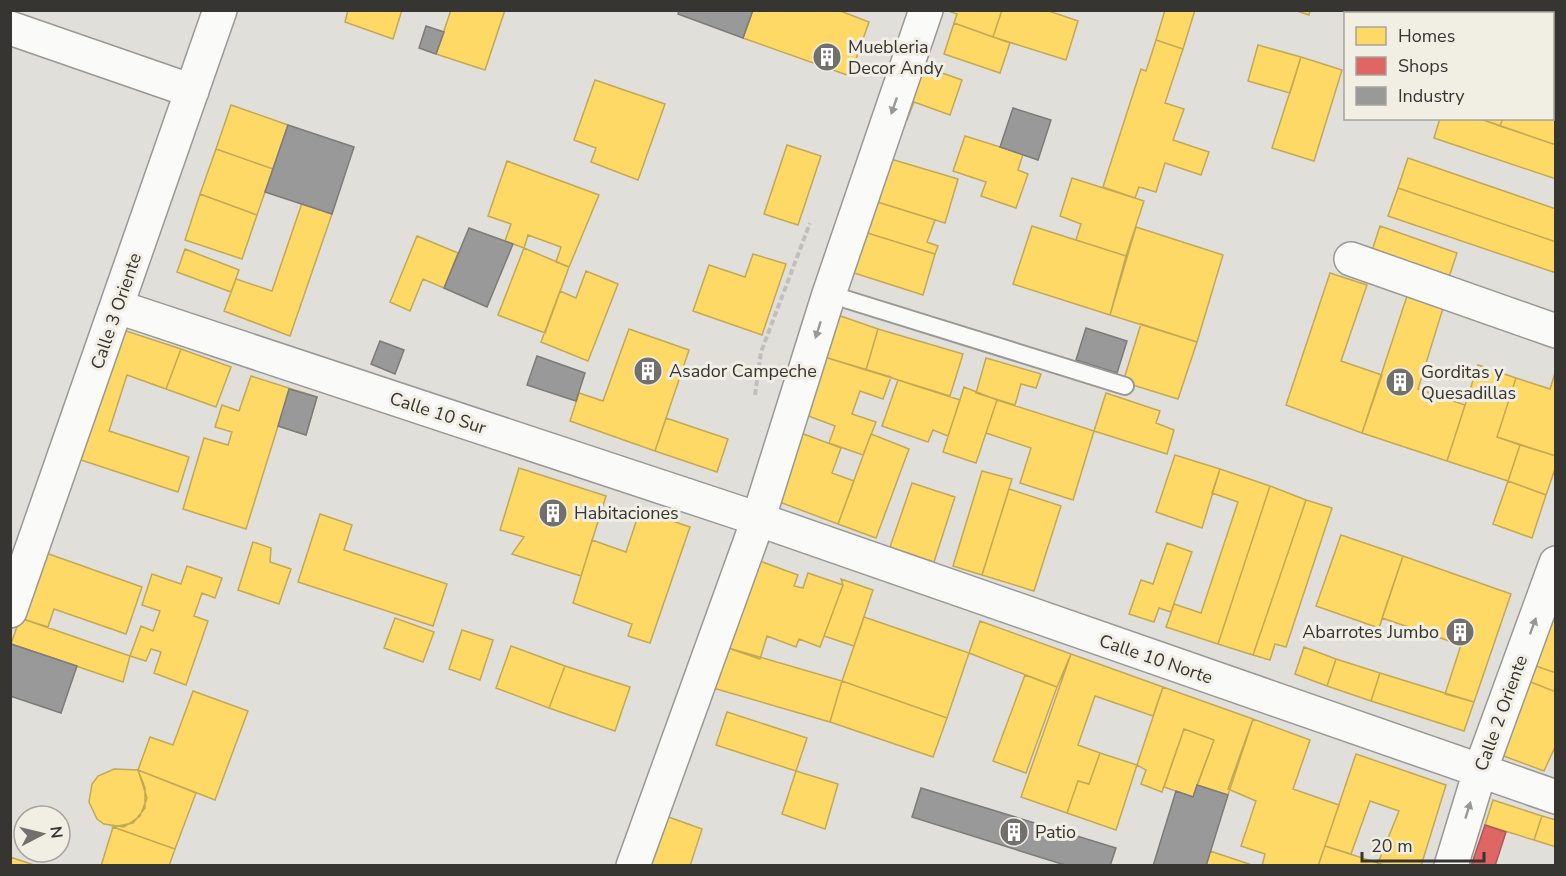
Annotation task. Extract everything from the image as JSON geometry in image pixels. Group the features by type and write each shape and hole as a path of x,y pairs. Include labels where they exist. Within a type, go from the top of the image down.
{"street":[{"name":"Calle 3 Oriente","path":"12,602 118,307 220,10"},
{"path":"633,866 758,520 829,294 926,10"},
{"path":"10,28 192,91"},
{"path":"1351,259 1556,332"},
{"name":"Calle 10 Sur","path":"118,307 758,520"},
{"name":"Calle 10 Norte","path":"758,520 1556,797"},
{"name":"Calle 2 Oriente","path":"1450,866 1480,771 1556,562"}],"lane":[{"path":"829,294 1125,386"}],"building: Homes":[{"path":"348,10 402,10 393,39 345,22"},
{"path":"451,10 505,10 485,70 436,54"},
{"name":"Muebleria Decor Andy","path":"753,10 838,10 869,22 850,76 743,38"},
{"path":"946,10 1002,10 993,37 954,23 957,14"},
{"path":"1002,10 1046,10 1078,21 1066,60 993,37"},
{"path":"1165,10 1195,10 1183,49 1156,40"},
{"path":"1294,10 1310,10 1309,15"},
{"path":"1510,10 1556,10 1554,22 1554,12 1510,12"},
{"path":"954,23 1010,43 1000,73 944,54"},
{"path":"1556,25 1556,61 1554,60"},
{"path":"1156,40 1183,49 1165,103 1184,109 1173,140 1209,152 1201,175 1165,163 1156,192 1139,187 1135,198 1103,187 1141,69 1146,71"},
{"path":"1258,45 1301,57 1290,93 1248,81"},
{"path":"1301,57 1342,70 1314,161 1272,148"},
{"path":"914,63 962,80 950,115 914,102 907,120 896,116"},
{"path":"595,80 665,104 638,180 591,162 596,148 574,140"},
{"path":"1554,80 1556,81 1556,145 1500,126 1502,120 1554,120"},
{"path":"231,105 288,125 273,169 216,149"},
{"path":"1439,120 1484,120 1556,145 1556,179 1434,138"},
{"path":"1484,120 1502,120 1500,126"},
{"path":"965,136 1023,154 1018,170 1028,174 1016,208 981,196 986,182 953,171"},
{"path":"787,145 821,156 798,225 764,214"},
{"path":"216,149 273,169 257,215 200,194"},
{"path":"884,157 958,179 945,223 871,200"},
{"path":"1408,158 1556,209 1556,242 1398,188"},
{"path":"507,161 599,195 569,267 556,262 561,247 528,235 524,248 505,241 511,224 488,216"},
{"path":"1072,178 1144,201 1126,256 1076,240 1081,224 1060,216"},
{"path":"1398,188 1556,242 1556,273 1388,216"},
{"path":"200,194 257,215 242,259 185,240"},
{"path":"871,200 935,220 927,242 938,246 935,254 861,231"},
{"path":"302,203 332,214 290,336 224,311 236,279 272,291"},
{"path":"1032,226 1126,256 1110,315 1013,284"},
{"path":"1380,226 1457,253 1447,283 1370,257"},
{"path":"1136,227 1223,255 1197,342 1110,315"},
{"path":"861,231 935,254 923,295 848,271"},
{"path":"417,236 458,253 444,288 423,279 410,311 390,302"},
{"path":"524,248 569,267 545,333 498,315"},
{"path":"185,249 239,270 231,292 177,272"},
{"path":"753,254 786,264 762,335 693,311 709,265 745,277"},
{"path":"586,271 618,284 588,361 541,342 560,291 576,298"},
{"path":"1330,273 1367,285 1341,361 1382,375 1362,433 1286,405"},
{"name":"Gorditas y Quesadillas","path":"1408,293 1444,305 1418,389 1465,405 1447,461 1362,433"},
{"path":"832,313 878,329 866,370 818,355"},
{"path":"1141,324 1197,342 1178,399 1123,382"},
{"path":"120,329 181,349 166,389 127,375 109,431 189,457 178,492 78,459"},
{"name":"Asador Campeche","path":"629,329 689,350 655,451 570,421 579,393 603,401"},
{"path":"878,329 963,354 950,396 866,370"},
{"path":"181,349 231,367 216,407 166,389"},
{"path":"818,355 891,377 883,399 860,391 852,414 876,422 863,455 829,443 835,426 798,412"},
{"path":"986,358 1041,374 1036,388 1021,384 1015,405 976,393"},
{"path":"1478,365 1516,378 1497,437 1520,445 1508,481 1447,461"},
{"path":"1556,370 1556,456 1497,437 1516,378 1550,389"},
{"path":"251,376 317,397 306,435 278,426 246,529 183,509 204,438 228,445 232,432 215,427 222,405 239,411"},
{"path":"898,380 960,400 948,436 933,430 928,442 882,426"},
{"path":"964,387 997,400 976,463 943,452"},
{"path":"1106,393 1160,411 1156,423 1174,430 1167,454 1094,431"},
{"path":"997,400 1094,431 1073,500 1020,483 1031,448 986,433"},
{"path":"666,418 728,439 717,472 655,451"},
{"path":"793,430 841,448 832,473 854,481 838,524 769,498"},
{"path":"871,434 909,449 876,538 838,524"},
{"path":"1520,445 1556,456 1556,466 1546,495 1508,481"},
{"path":"1175,455 1220,469 1202,528 1156,512"},
{"name":"Habitaciones","path":"519,468 606,496 581,576 512,554 524,537 500,530"},
{"path":"1220,469 1270,486 1218,644 1166,627 1174,604 1201,613 1238,502 1212,493"},
{"path":"982,471 1012,479 982,575 953,566"},
{"path":"1508,481 1546,495 1532,538 1493,524"},
{"path":"912,483 955,497 934,562 890,547"},
{"path":"1270,486 1306,500 1253,655 1218,644"},
{"path":"1009,489 1061,506 1034,591 982,575"},
{"path":"1306,500 1332,508 1286,647 1275,644 1270,660 1253,655"},
{"path":"640,510 690,527 650,643 628,636 632,624 573,603 592,540 626,552"},
{"path":"320,514 352,525 344,550 447,584 433,626 298,582"},
{"path":"1341,535 1403,556 1379,628 1316,606"},
{"path":"253,542 271,548 270,562 291,569 279,604 238,590"},
{"path":"1167,543 1192,552 1171,612 1159,608 1154,622 1129,614 1141,580 1153,584"},
{"path":"43,552 142,587 126,634 54,609 48,627 20,618"},
{"name":"Abarrotes Jumbo","path":"1403,556 1511,594 1474,702 1445,694 1461,645 1382,618"},
{"path":"757,560 798,575 794,586 803,588 808,573 843,585 820,647 799,639 796,647 767,636 760,659 725,647"},
{"path":"187,566 222,578 215,598 202,593 194,616 208,621 186,685 154,673 161,652 151,649 146,661 130,656 141,626 153,631 160,611 142,605 152,574 181,584"},
{"path":"841,579 873,590 854,646 824,636 843,585"},
{"path":"1552,616 1556,617 1556,673 1533,665"},
{"path":"864,617 969,653 947,718 842,681"},
{"path":"20,618 130,656 123,682 11,644"},
{"path":"395,618 434,632 423,662 384,648"},
{"path":"980,621 1071,654 1057,687 969,653"},
{"path":"462,630 493,640 480,680 449,669"},
{"path":"511,646 565,666 549,708 496,688"},
{"path":"725,647 842,681 830,722 713,688"},
{"path":"1304,647 1336,659 1327,686 1295,674"},
{"path":"1071,654 1163,687 1153,716 1095,696 1078,745 1100,753 1089,784 1078,781 1067,813 1021,797"},
{"path":"1336,659 1380,673 1371,701 1327,686"},
{"path":"1533,665 1556,673 1556,692 1528,681"},
{"path":"565,666 630,687 615,731 549,708"},
{"path":"1380,673 1474,702 1464,731 1371,701"},
{"path":"1025,675 1057,687 1026,773 993,761"},
{"path":"842,681 947,718 933,757 830,722"},
{"path":"1528,681 1556,692 1556,745 1544,771 1501,755"},
{"path":"1163,687 1253,719 1228,795 1197,785 1214,740 1184,729 1162,792 1141,784 1146,770 1137,765"},
{"path":"193,691 248,711 215,800 138,770 150,737 173,745"},
{"path":"727,712 807,738 796,771 716,745"},
{"path":"1253,719 1310,740 1293,789 1339,805 1318,866 1262,866 1265,854 1241,846 1256,801 1228,789"},
{"path":"1184,729 1214,740 1193,797 1164,787"},
{"path":"1100,753 1137,765 1116,830 1067,813 1078,781 1089,784"},
{"path":"1356,754 1446,785 1421,866 1387,866 1378,863 1399,811 1370,801 1351,854 1325,846"},
{"path":"114,769 138,770 147,798 140,816 124,827 104,824 97,819 89,802 92,784 98,776"},
{"path":"138,770 196,793 175,849 113,827 133,823 145,808 145,788"},
{"path":"796,771 838,784 825,829 782,814"},
{"path":"1493,800 1542,816 1534,840 1485,825"},
{"path":"663,815 702,829 690,866 645,866"},
{"path":"1542,816 1556,820 1556,847 1534,840"},
{"path":"113,827 175,849 169,866 101,866"},
{"path":"1325,846 1378,863 1378,866 1318,866"},
{"path":"1210,851 1255,866 1206,866"},
{"path":"10,857 12,864 37,866 10,866"}],"building: Shops":[{"path":"1485,825 1506,832 1495,866 1471,866"}],"building: Industry":[{"path":"679,10 753,10 743,38 678,14"},
{"path":"426,26 444,32 436,54 419,48"},
{"path":"1013,108 1051,120 1038,160 1000,147"},
{"path":"288,125 354,147 332,214 265,192"},
{"path":"469,228 513,244 487,307 444,288"},
{"path":"1086,328 1127,341 1117,373 1076,360"},
{"path":"380,341 404,350 395,374 371,364"},
{"path":"537,356 585,373 576,401 527,385"},
{"path":"289,389 317,397 306,435 278,426"},
{"path":"11,644 77,666 61,713 10,696"},
{"path":"1197,785 1228,795 1206,866 1153,866 1176,791 1193,797"},
{"name":"Patio","path":"921,788 1116,848 1110,866 1068,866 912,817"}],"place":[{"name":"Muebleria Decor Andy","path":"827,57"},
{"name":"Asador Campeche","path":"648,371"},
{"name":"Gorditas y Quesadillas","path":"1400,382"},
{"name":"Habitaciones","path":"553,513"},
{"name":"Abarrotes Jumbo","path":"1460,632"},
{"name":"Patio","path":"1014,832"}]}
